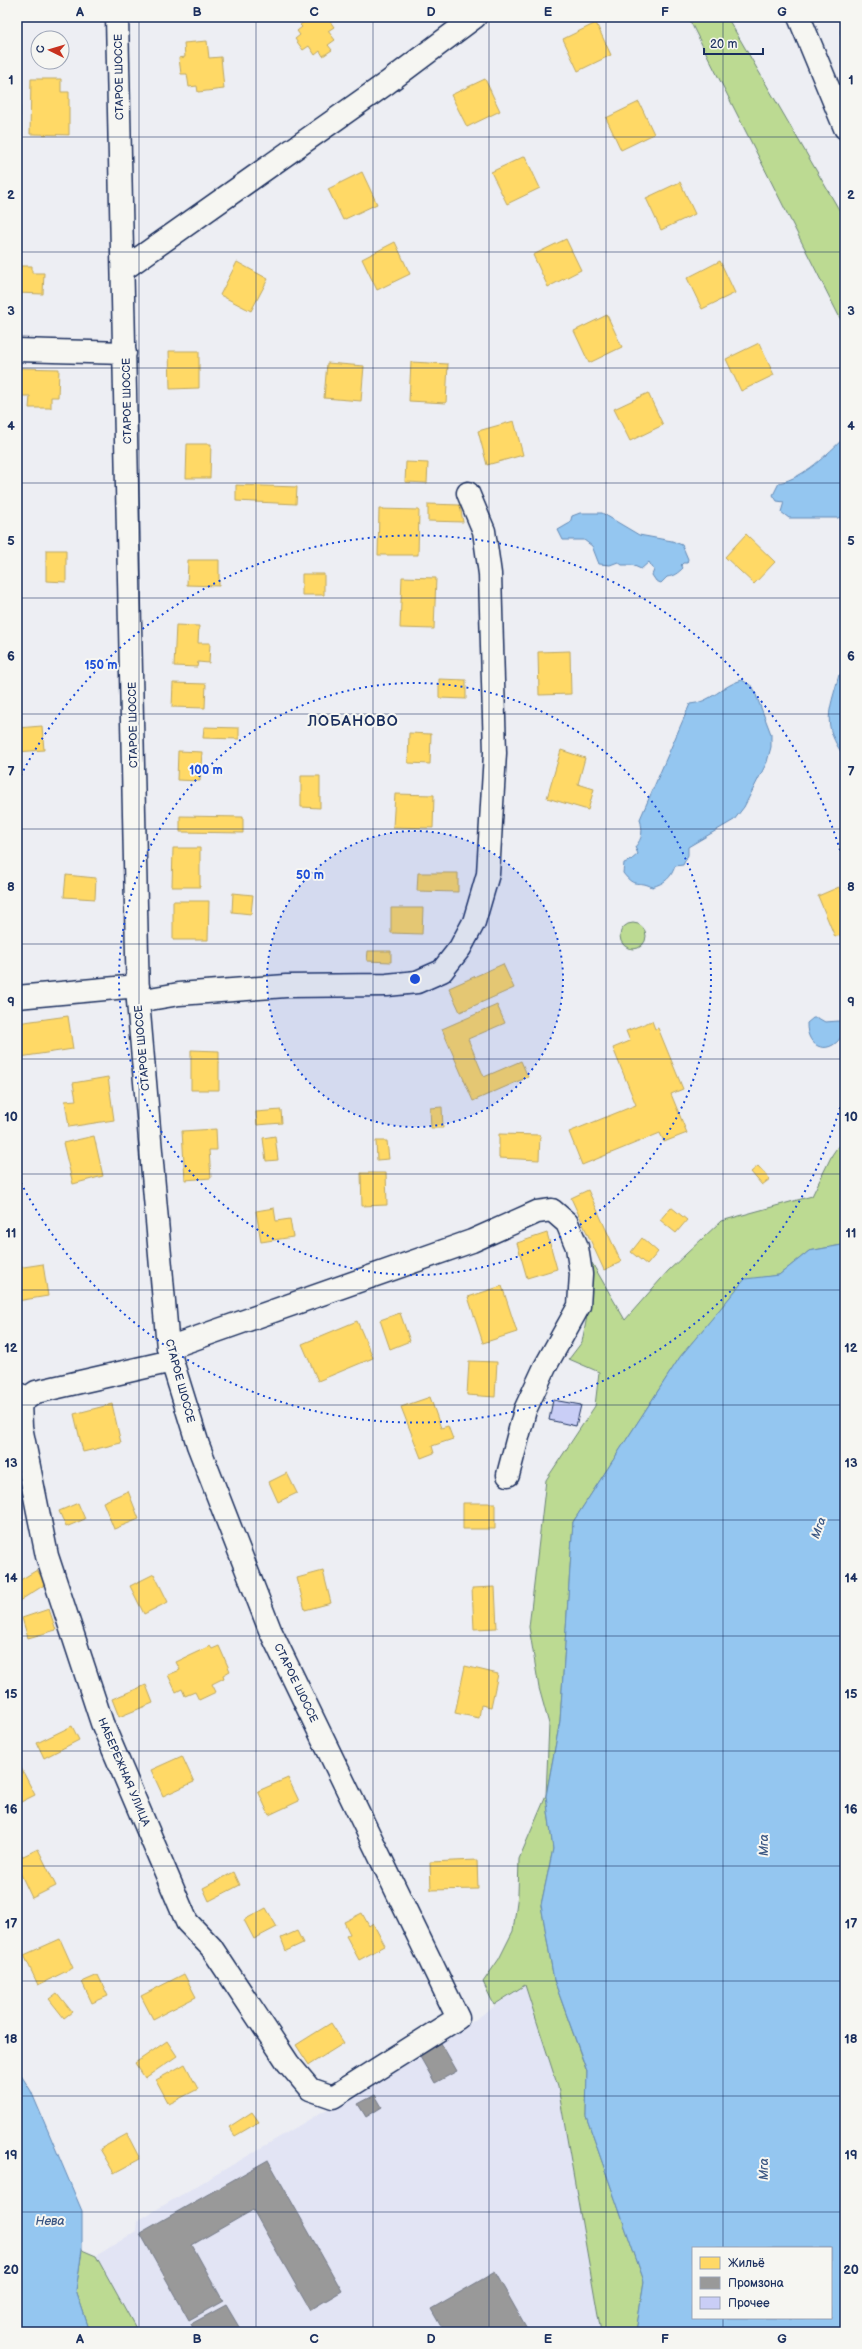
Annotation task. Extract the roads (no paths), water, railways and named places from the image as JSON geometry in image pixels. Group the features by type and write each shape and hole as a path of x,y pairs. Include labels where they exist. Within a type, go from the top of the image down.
{"street":[{"name":"СТАРОЕ ШОССЕ","path":"118,17 138,994 170,1355 198,1445 270,1630 458,2018 333,2097"},
{"path":"124,269 387,84 476,17"},
{"path":"800,17 845,128"},
{"path":"17,350 126,353"},
{"path":"17,997 179,994 278,987 388,985 417,982 442,970 460,948 474,922 488,874 495,753 490,574 484,531 468,493"},
{"path":"19,1398 170,1355 472,1242 537,1212 552,1210 567,1223 577,1247 581,1274 579,1306 545,1367 525,1410 508,1475"},
{"name":"НАБЕРЕЖНАЯ УЛИЦА","path":"19,1398 21,1427 52,1571 102,1723 187,1922 211,1947 288,2063 310,2089 333,2097"}],"water":[{"path":"845,437 845,515 838,518 789,518 781,512 784,502 777,501 773,495 779,483 798,476 806,471 823,458"},
{"path":"580,513 602,513 639,535 672,541 682,545 688,559 687,563 683,563 681,565 683,568 678,573 667,577 661,583 656,581 652,575 654,570 649,562 641,569 632,565 622,565 618,562 610,565 599,564 592,546 584,540 563,540 558,530 570,523 572,516"},
{"path":"839,675 845,675 845,758 837,746 833,736 829,718 832,699"},
{"path":"742,680 753,687 771,734 771,747 767,762 744,807 734,820 688,847 688,855 683,865 675,866 672,874 664,882 652,887 634,883 623,873 624,863 631,860 638,854 635,847 640,841 642,834 640,819 690,704 704,701 735,682"},
{"path":"813,1018 818,1018 825,1022 839,1021 843,1025 844,1032 839,1040 833,1045 827,1047 821,1047 815,1044 808,1032 807,1023"},
{"name":"Мга","path":"845,1240 845,2332 636,2332 644,2281 586,2116 587,2071 554,1980 541,1905 553,1849 546,1796 560,1721 573,1522 680,1357 745,1279 779,1275 809,1251 842,1245"},
{"name":"Нева","path":"17,2069 31,2091 82,2211 82,2250 76,2290 90,2332 17,2332"}],"waterway":[{"path":"843,32 845,39"}],"district":[{"name":"ЛОБАНОВО","path":"353,721"}]}
